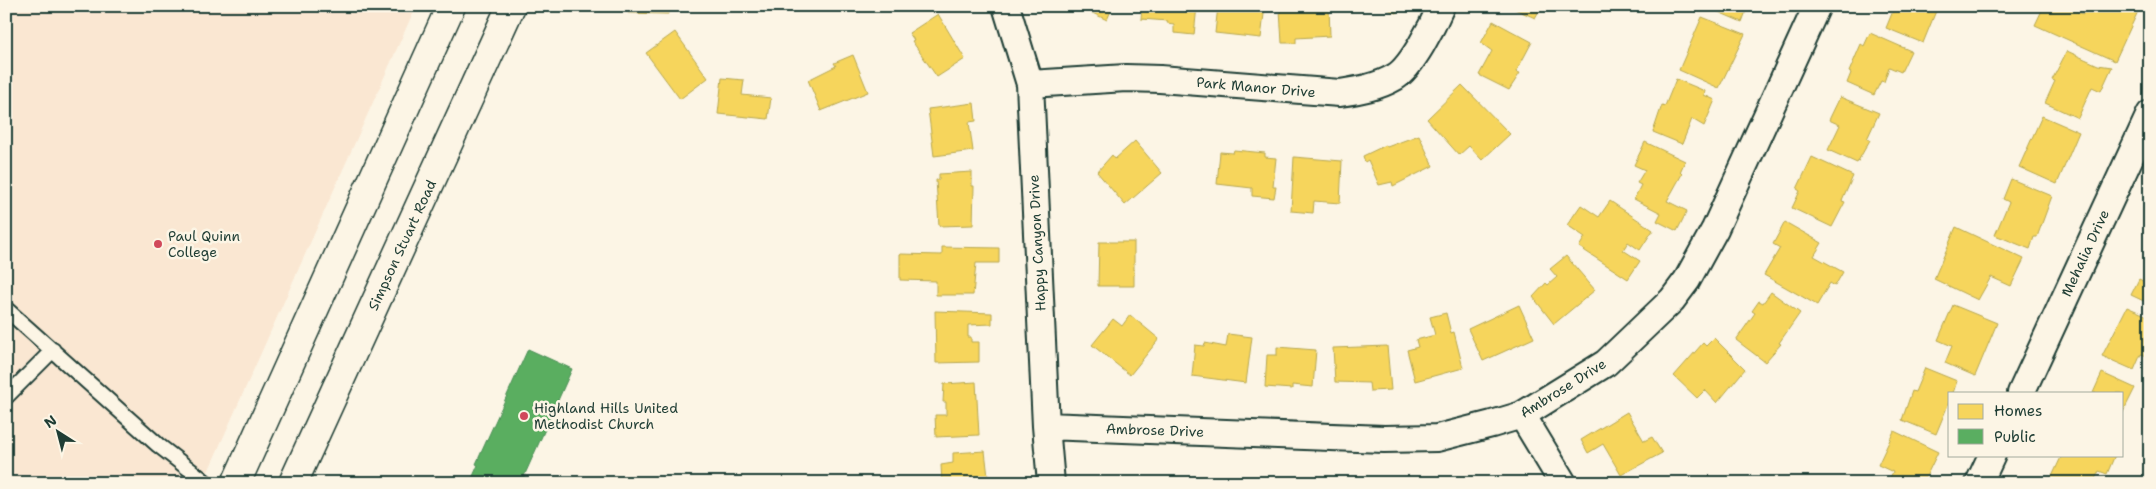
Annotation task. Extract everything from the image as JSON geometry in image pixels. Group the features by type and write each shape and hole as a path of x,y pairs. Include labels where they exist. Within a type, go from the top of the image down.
{"main road":[{"path":"236,483 450,6"},
{"name":"Simpson Stuart Road","path":"293,483 511,6"}],"street":[{"name":"Happy Canyon Drive","path":"1006,6 1030,84 1046,426 1051,483"},
{"name":"Park Manor Drive","path":"1030,84 1126,78 1160,79 1314,92 1340,93 1367,89 1397,76 1415,54 1430,31 1441,6"},
{"name":"Ambrose Drive","path":"1046,426 1384,439 1437,438 1522,415 1606,363 1672,300 1688,280 1715,230 1816,6"},
{"name":"Mehalia Drive","path":"2021,392 2150,114"},
{"path":"1522,415 1563,483"},
{"path":"1979,483 1992,456"}],"lane":[{"path":"6,309 158,445 207,483"},
{"path":"6,397 52,350"}],"shaded area":[{"name":"Paul Quinn College","path":"6,6 416,6 203,483 6,483"}],"building: Homes":[{"path":"628,6 668,6 668,14 628,13"},
{"path":"1078,6 1113,6 1107,20"},
{"path":"1142,6 1197,6 1194,35 1174,33 1174,24 1167,23 1168,21 1141,19"},
{"path":"1218,6 1265,6 1261,38 1215,33"},
{"path":"1289,6 1329,6 1330,36 1296,38 1296,43 1282,43 1280,10 1289,9"},
{"path":"1382,6 1400,6 1396,13"},
{"path":"1508,6 1542,6 1535,18"},
{"path":"1710,6 1748,6 1742,22 1709,8"},
{"path":"1895,6 1938,6 1923,43 1886,28"},
{"path":"2044,6 2062,6 2083,14 2086,6 2140,7 2115,61 2035,25"},
{"path":"938,14 965,59 937,77 912,41 914,40 909,33"},
{"path":"1702,17 1745,34 1719,88 1679,70"},
{"path":"1493,21 1532,42 1516,72 1520,73 1509,90 1479,75 1492,51 1481,43"},
{"path":"675,32 708,78 680,99 646,53"},
{"path":"1870,33 1911,51 1901,72 1889,67 1884,82 1881,81 1874,95 1847,83 1851,73 1849,72 1861,44 1864,46"},
{"path":"2067,51 2098,65 2112,67 2101,91 2092,87 2078,118 2045,103 2055,81 2052,80"},
{"path":"853,55 868,92 821,111 808,80 836,66 834,63"},
{"path":"722,78 744,80 742,95 771,98 768,119 718,114"},
{"path":"1676,79 1705,91 1704,95 1715,100 1704,126 1692,119 1682,144 1653,132 1662,105 1665,106"},
{"path":"1462,85 1510,134 1482,160 1469,146 1459,155 1427,119"},
{"path":"1840,97 1879,113 1867,139 1870,140 1857,163 1828,150 1840,125 1829,120"},
{"path":"974,103 976,121 969,122 973,151 934,156 928,109"},
{"path":"2042,116 2079,132 2057,184 2019,167"},
{"path":"1419,135 1433,166 1393,186 1392,182 1379,185 1368,160 1365,162 1363,156 1386,145 1387,147"},
{"path":"1135,141 1162,173 1125,205 1097,172 1112,155 1115,159"},
{"path":"1645,142 1685,161 1680,172 1682,174 1667,201 1687,211 1677,231 1657,221 1661,213 1634,199 1641,185 1637,183 1645,170 1634,165"},
{"path":"1234,150 1265,153 1265,157 1276,158 1273,187 1276,187 1274,198 1252,196 1252,188 1217,184 1220,152 1233,153"},
{"path":"1294,157 1342,161 1340,203 1314,201 1313,213 1291,211"},
{"path":"1812,157 1853,176 1842,201 1845,202 1832,227 1792,208 1800,191 1797,189"},
{"path":"972,172 972,186 974,186 973,225 939,226 936,180 939,180 939,174"},
{"path":"2011,179 2052,196 2037,237 2034,237 2030,249 1995,235 2009,202 2003,199"},
{"path":"1610,201 1653,230 1640,250 1628,242 1623,250 1640,261 1628,279 1579,247 1585,237 1567,225 1581,205 1599,217"},
{"path":"1785,222 1822,243 1814,256 1843,272 1835,286 1830,283 1817,305 1764,275 1780,248 1773,244"},
{"path":"1956,227 2024,259 2011,286 1991,277 1978,300 1934,279"},
{"path":"1099,242 1134,242 1134,286 1098,286"},
{"path":"942,247 999,248 999,263 976,263 973,295 936,295 936,281 900,280 900,254 942,255"},
{"path":"1566,256 1595,290 1554,324 1533,297 1546,283 1548,285 1557,277 1550,269"},
{"path":"2150,266 2150,304 2131,295 2139,279 2143,281"},
{"path":"1771,292 1800,313 1779,343 1781,344 1765,362 1736,340 1755,313 1752,311 1759,301 1763,303"},
{"path":"1519,305 1534,338 1483,361 1468,329"},
{"path":"1953,305 1997,323 1975,376 1945,363 1952,346 1938,340"},
{"path":"2127,307 2150,317 2150,357 2141,354 2134,370 2102,356"},
{"path":"935,311 992,313 992,324 968,325 968,337 971,337 971,342 979,342 979,362 936,363"},
{"path":"1446,313 1451,333 1454,332 1463,368 1415,381 1407,350 1418,347 1416,340 1435,335 1430,317"},
{"path":"1130,315 1159,339 1130,375 1092,345 1113,319 1122,326"},
{"path":"1228,334 1252,337 1246,383 1192,376 1195,345 1204,346 1205,343 1226,347"},
{"path":"1714,338 1745,369 1717,403 1705,390 1697,398 1674,376 1703,343 1706,346"},
{"path":"1387,346 1391,390 1370,391 1369,383 1335,382 1333,348"},
{"path":"1277,347 1316,350 1313,387 1292,385 1292,389 1265,387 1267,355 1277,355"},
{"path":"1925,368 1957,381 1953,392 1948,392 1948,405 1936,434 1902,420 1912,391 1915,392"},
{"path":"2102,373 2135,388 2124,410 2124,392 2093,392"},
{"path":"976,382 979,435 936,437 935,415 946,415 946,402 943,402 944,384"},
{"path":"1627,412 1644,441 1652,437 1662,453 1621,475 1603,444 1588,453 1581,440"},
{"path":"1894,431 1938,452 1924,481 1928,483 1887,483 1893,472 1878,465"},
{"path":"985,451 988,477 983,477 984,483 942,483 941,465 953,463 953,453"},
{"path":"2062,456 2115,456 2107,474 2099,471 2093,483 2049,483"}],"building: Public":[{"name":"Highland Hills United Methodist Church","path":"528,349 572,369 521,483 470,483 478,465 476,464"}],"place":[{"name":"Paul Quinn College","path":"158,244"},
{"name":"Highland Hills United Methodist Church","path":"524,416"}]}
